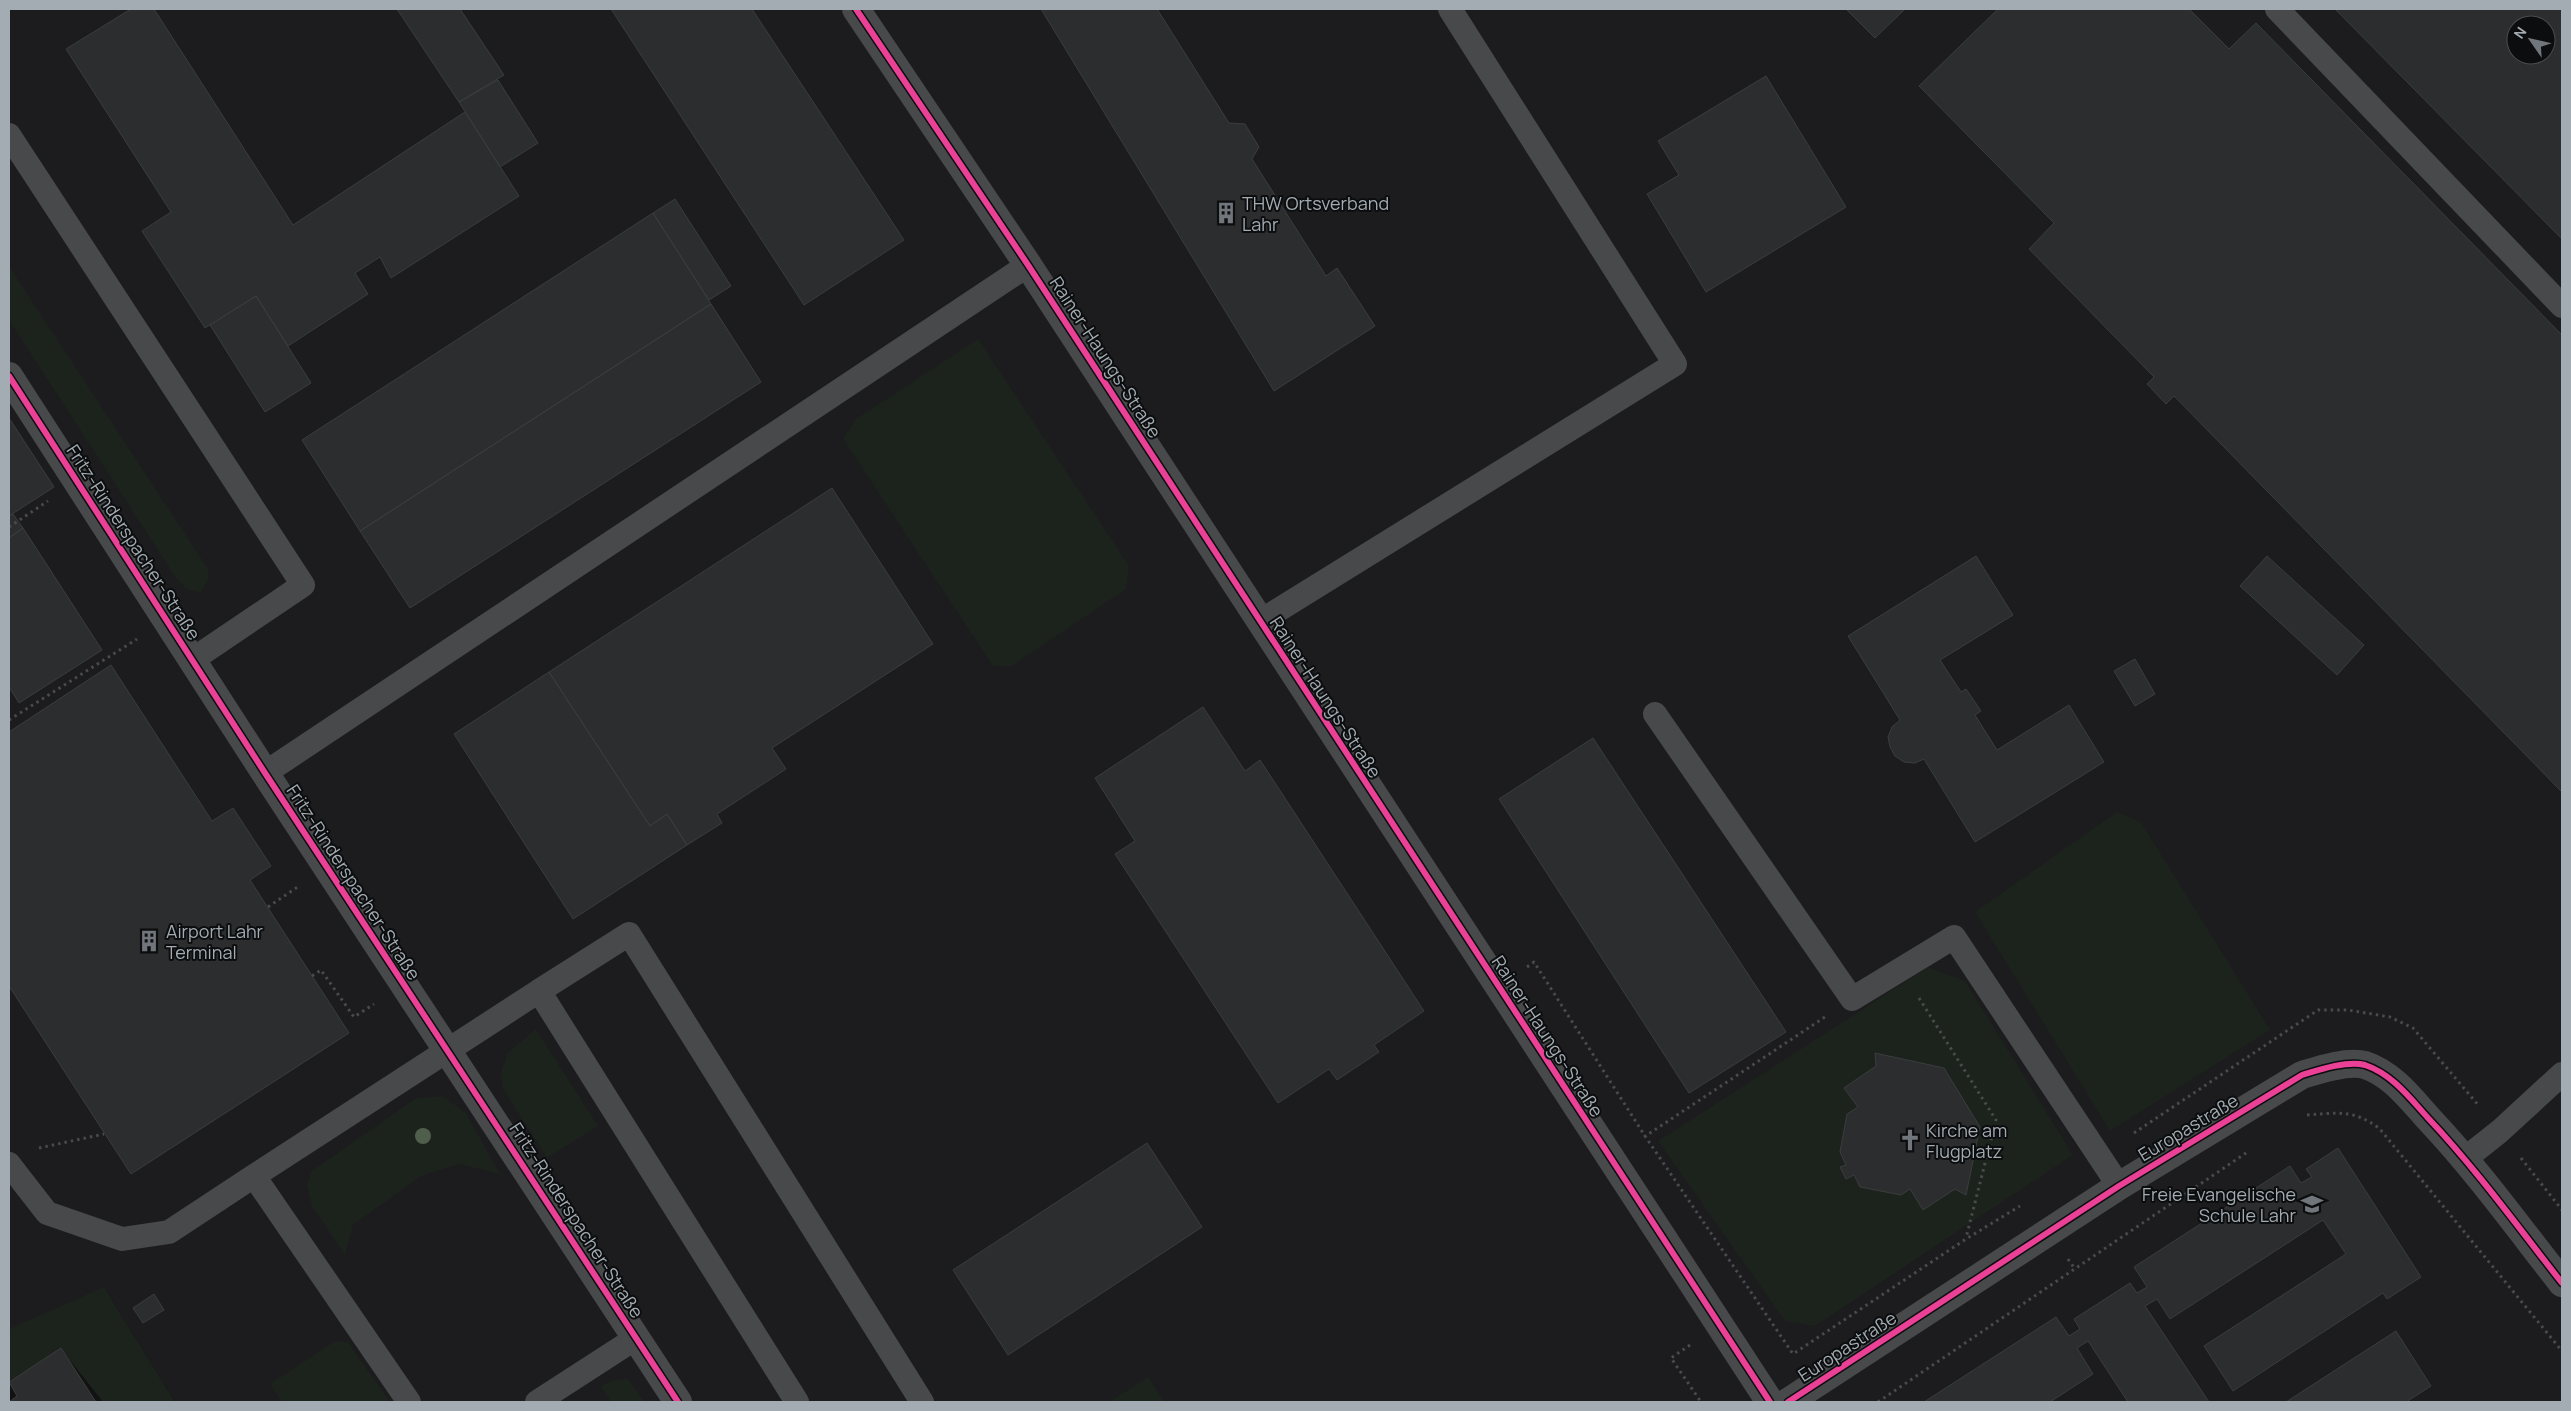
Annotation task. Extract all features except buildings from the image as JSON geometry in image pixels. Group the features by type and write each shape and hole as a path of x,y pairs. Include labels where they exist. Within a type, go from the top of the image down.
{"street":[{"name":"Rainer-Haungs-Straße","path":"864,12 1259,622 1770,1402"},
{"name":"Fritz-Rinderspacher-Straße","path":"9,376 265,773 678,1402"},
{"name":"Europastraße","path":"1788,1402 2119,1186 2302,1076 2331,1066 2363,1064 2386,1076 2466,1158 2562,1283"}],"lane":[{"path":"1259,622 1675,364 1450,9"},
{"path":"2277,9 2562,306"},
{"path":"9,135 303,585 192,660"},
{"path":"265,773 1028,265"},
{"path":"1655,714 1852,999 1954,937 2119,1186"},
{"path":"9,1164 47,1213 122,1239 169,1232 446,1049 629,934 922,1402"},
{"path":"540,991 797,1402"},
{"path":"2466,1158 2500,1131 2562,1074"},
{"path":"254,1176 409,1402"},
{"path":"537,1402 636,1338"}],"path":[{"path":"9,527 18,521"},
{"path":"9,720 106,657"},
{"path":"1498,986 1534,962 1645,1136 1793,1354"},
{"path":"312,976 321,970 354,1018"},
{"path":"1901,970 1996,1120 1966,1239"},
{"path":"1645,1136 1852,999"},
{"path":"2302,1115 2338,1113 2362,1116 2379,1128 2562,1351"},
{"path":"38,1149 104,1134"},
{"path":"1878,1402 2254,1148"},
{"path":"1671,1358 1701,1402"}],"shaded area":[{"path":"9,9 2562,9 2562,1402 175,1402 112,1300 9,1346"},
{"path":"9,266 208,569 208,580 200,593 186,589 176,578 9,320"},
{"path":"978,339 1129,566 1126,589 1012,666 993,666 843,439 856,419"},
{"path":"2117,812 2141,822 2270,1030 2110,1131 1975,912"},
{"path":"1928,967 1965,981 2073,1155 1815,1326 1785,1321 1658,1141"},
{"path":"536,1029 598,1126 547,1158 503,1089 501,1072 508,1052"},
{"path":"443,1096 466,1113 500,1174 459,1164 421,1176 353,1225 345,1255 312,1206 307,1185 312,1171 416,1098"},
{"path":"104,1287 175,1402 103,1402 61,1349 9,1381 9,1329"},
{"path":"335,1341 348,1342 390,1402 282,1402 270,1384"},
{"path":"1148,1377 1165,1402 1109,1402"},
{"path":"628,1379 644,1402 611,1402 600,1386 611,1381"}],"cycle path":[{"path":"856,9 1028,265 1770,1402"},
{"path":"9,376 265,773 678,1402"},
{"path":"1788,1402 2119,1186 2302,1075 2342,1065 2365,1065 2384,1074 2400,1087 2497,1199 2562,1283"}],"place":[{"name":"THW Ortsverband Lahr","path":"1226,213"},
{"name":"Airport Lahr Terminal","path":"149,941"},
{"name":"Kirche am Flugplatz","path":"1910,1140"},
{"name":"Freie Evangelische Schule Lahr","path":"2312,1204"}]}
